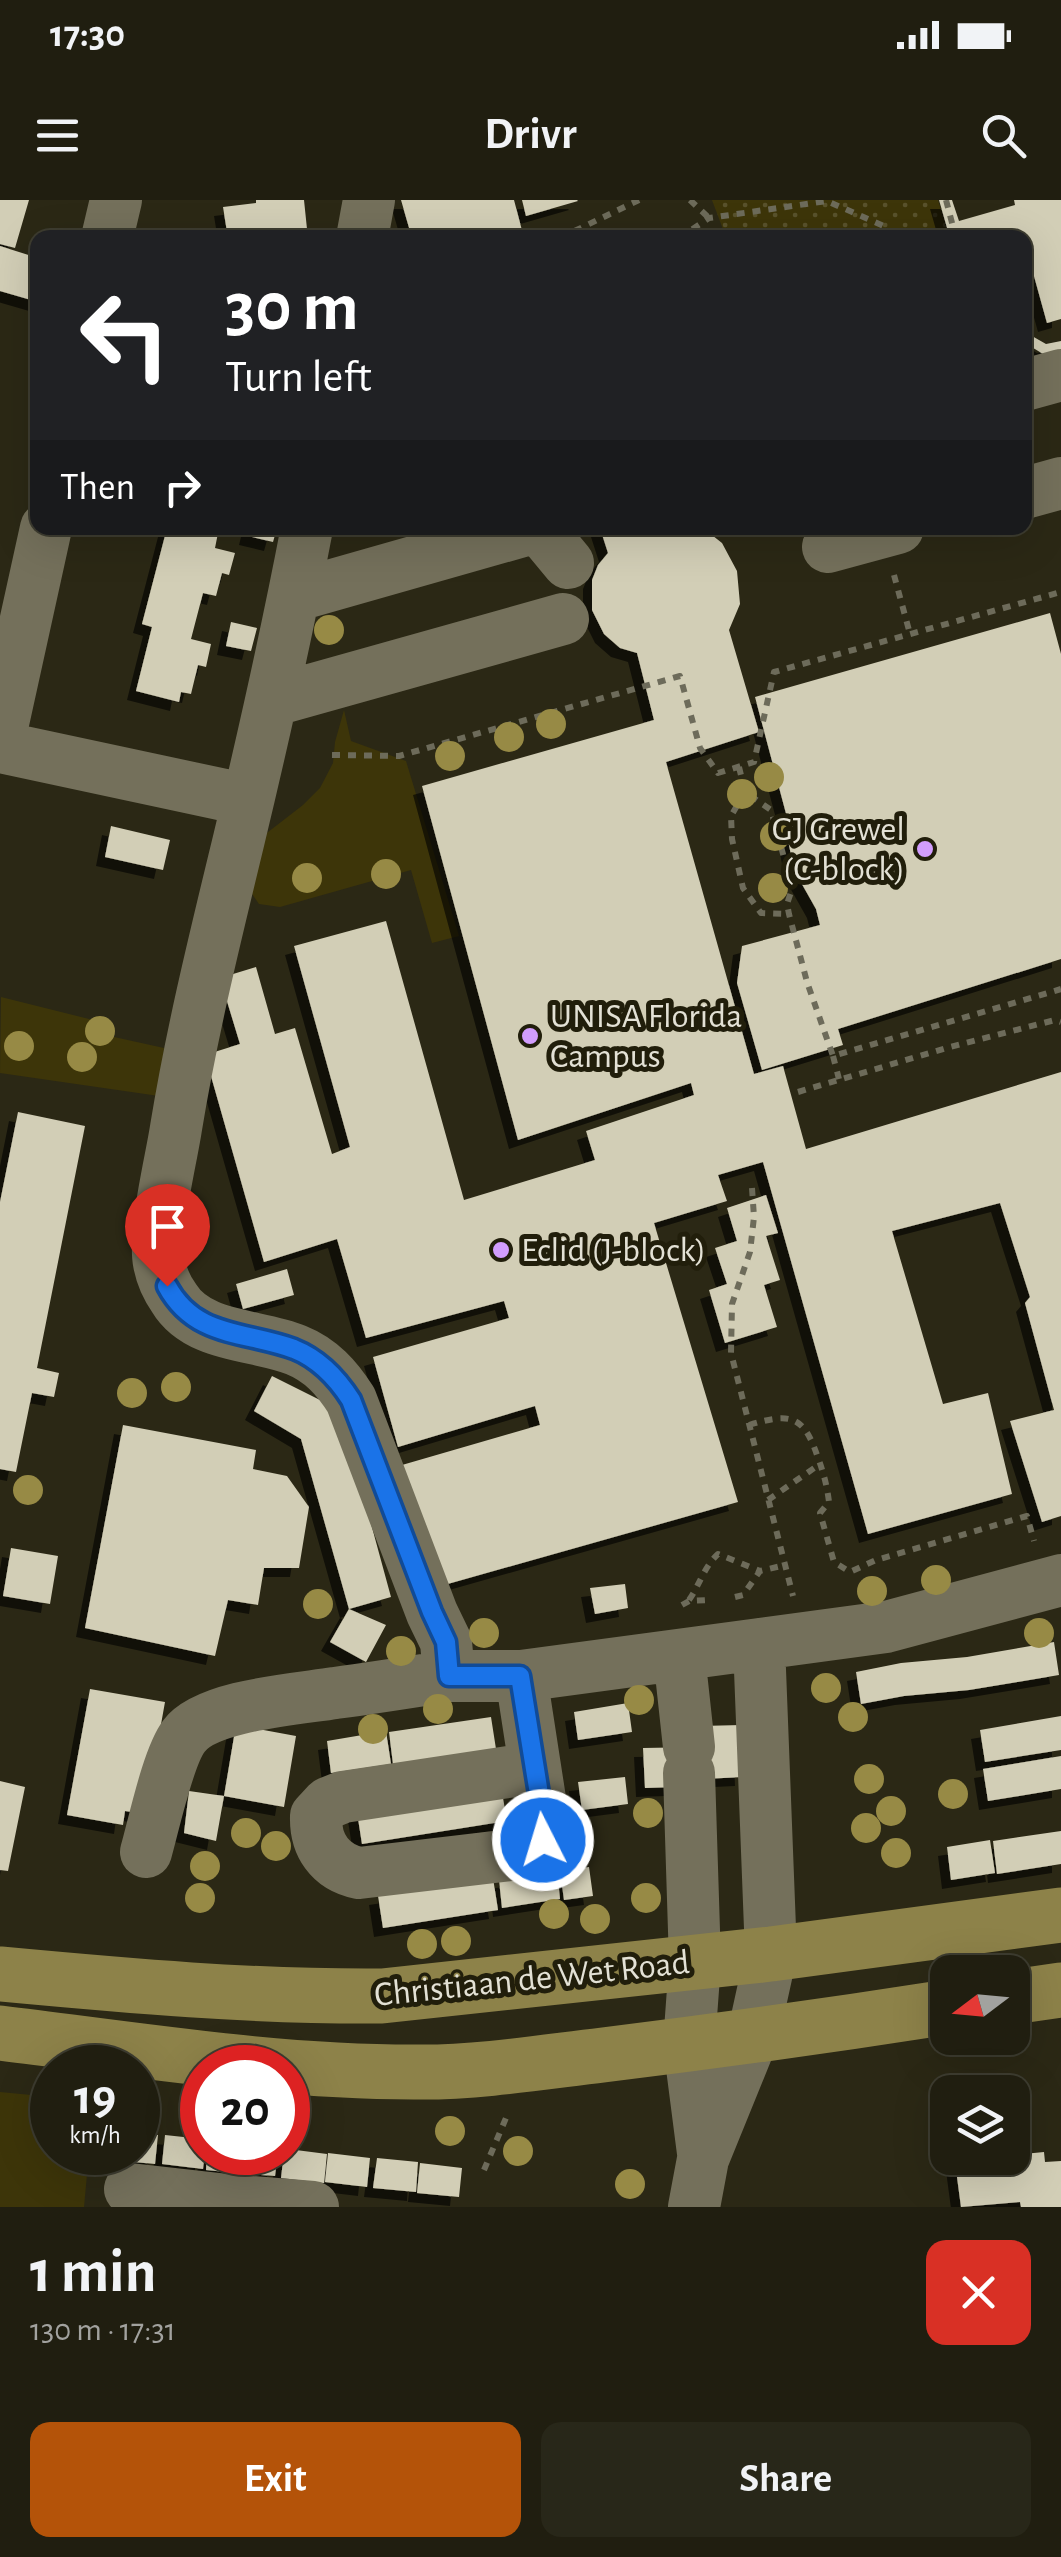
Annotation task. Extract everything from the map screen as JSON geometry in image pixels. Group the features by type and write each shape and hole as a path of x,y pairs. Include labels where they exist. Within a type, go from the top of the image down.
{"main road":[{"name":"Christiaan de Wet Road","path":"0,1974 196,1992 382,1996 772,1954 1061,1915"},
{"path":"1030,1994 1061,1990"},
{"path":"0,2033 260,2064 426,2072 689,2044 930,2010"}],"street":[{"path":"109,230 116,200"},
{"path":"363,230 369,200"},
{"path":"1032,383 1061,376"},
{"path":"1032,491 1061,483"},
{"path":"4,704 44,535"},
{"path":"306,535 180,1100 158,1261 176,1302 192,1318 297,1350 337,1378 351,1400 446,1642 449,1676"},
{"path":"294,596 406,586 547,539"},
{"path":"828,546 896,551"},
{"path":"270,701 563,619"},
{"path":"0,747 248,800"},
{"path":"146,1852 176,1748 186,1732 223,1713 257,1704 449,1676 520,1676 886,1627 1050,1568"},
{"path":"698,2183 752,2036 772,1954 759,1644"},
{"path":"679,1655 689,1760 695,1962 689,2044 698,2183"},
{"path":"520,1676 535,1768"},
{"path":"130,2189 228,2204 314,2207"}],"path":[{"path":"577,230 639,200"},
{"path":"690,200 709,218"},
{"path":"946,200 954,230"},
{"path":"690,230 709,218 774,204 827,201 889,230"},
{"path":"896,551 910,634"},
{"path":"332,755 399,756 680,676 700,748 718,773 754,762 774,672 1061,592"},
{"path":"739,767 745,792 771,810 789,876 789,914 839,1079"},
{"path":"745,792 730,816 744,888 761,914 789,914"},
{"path":"833,1056 1061,989"},
{"path":"798,1092 950,1047 1054,1020 1061,1022"},
{"path":"752,1188 750,1252 732,1304 731,1353 794,1600"},
{"path":"750,1425 786,1419 800,1422 810,1434 826,1479 829,1502 820,1514 834,1562 850,1572 876,1560 1027,1516 1050,1568"},
{"path":"768,1500 820,1464"},
{"path":"689,1601 707,1565 718,1554 760,1571"}],"shaded area":[{"path":"712,200 938,200 947,230 723,230"},
{"path":"344,710 351,741 406,761 459,936 432,943 411,870 280,907 259,904 250,891 259,839 320,788 333,763"},
{"path":"1,997 97,1021 96,1033 164,1048 159,1096 0,1073"},
{"path":"0,2092 30,2095 30,2175 87,2175 84,2207 0,2207"}],"building":[{"path":"0,200 29,200 15,248 0,244"},
{"path":"304,200 307,229 227,230 223,207"},
{"path":"401,200 514,200 522,230 410,230"},
{"path":"522,200 577,200 578,201 526,216"},
{"path":"939,200 952,200 959,221 1015,205 1014,200 1061,200 1061,319 1047,323 1032,269 1032,230 948,230"},
{"path":"0,246 30,255 30,300 0,291"},
{"path":"1032,336 1046,344 1061,341 1061,354 1048,357 1032,347"},
{"path":"165,535 218,535 215,548 235,553 229,575 222,573 216,596 203,593 191,639 211,644 206,667 198,665 191,694 181,692 179,702 136,691 152,627 142,624"},
{"path":"248,535 275,535 273,542"},
{"path":"602,535 712,535 722,543 737,571 740,604 729,630 759,732 666,762 754,1074 783,1066 806,1149 1061,1072 1061,1516 1042,1522 1010,1421 1054,1410 1025,1303 1030,1297 1000,1203 892,1231 943,1404 988,1393 1012,1494 868,1534 763,1162 718,1175 727,1201 654,1223 738,1502 437,1587 402,1465 540,1425 535,1406 398,1447 373,1357 509,1318 504,1301 366,1338 337,1239 264,1262 205,1055 240,1044 220,978 256,967 275,1034 295,1028 332,1154 350,1147 294,946 386,921 464,1200 595,1160 586,1131 694,1095 691,1083 518,1140 422,786 654,720 637,653 620,648 604,634 592,610 592,580 608,553"},
{"name":"GJ Grewel (C-block)","path":"1050,613 1061,654 1061,959 838,1029 843,1045 762,1070 737,983 742,946 820,925 816,909 794,870 788,821 755,697"},
{"path":"231,622 257,628 251,651 226,646"},
{"path":"111,826 170,840 163,870 105,857"},
{"path":"18,1112 85,1126 37,1368 59,1373 54,1397 32,1393 16,1472 0,1469 0,1202"},
{"path":"766,1195 778,1233 766,1236 780,1280 764,1285 777,1327 725,1343 709,1290 727,1284 715,1248 737,1241 727,1208"},
{"path":"287,1269 294,1295 243,1309 236,1284"},
{"path":"272,1376 340,1410 391,1597 349,1609 301,1439 254,1411"},
{"path":"123,1425 256,1450 253,1469 287,1476 309,1507 299,1568 264,1568 258,1605 228,1600 215,1656 85,1628"},
{"path":"11,1548 58,1556 50,1604 3,1596"},
{"path":"625,1584 628,1608 595,1614 590,1588"},
{"path":"349,1609 386,1625 366,1662 330,1642"},
{"path":"1054,1642 1059,1675 861,1704 856,1672"},
{"path":"90,1689 165,1702 145,1814 125,1811 123,1825 67,1815"},
{"path":"628,1703 632,1732 578,1740 574,1712"},
{"path":"1061,1716 1061,1750 985,1762 980,1730"},
{"path":"491,1717 496,1749 393,1764 389,1732"},
{"path":"236,1725 296,1736 284,1807 224,1796"},
{"path":"742,1725 744,1777 645,1788 643,1748 700,1747 700,1726"},
{"path":"386,1731 391,1764 331,1773 327,1741"},
{"path":"1061,1756 1061,1789 988,1801 983,1769"},
{"path":"625,1777 628,1804 582,1810 578,1782"},
{"path":"0,1781 25,1787 8,1871 0,1870"},
{"path":"189,1791 224,1796 216,1841 184,1833"},
{"path":"502,1792 507,1821 362,1844 357,1812"},
{"path":"1061,1831 1061,1864 997,1874 993,1841"},
{"path":"990,1840 995,1873 951,1880 947,1847"},
{"path":"589,1867 593,1896 564,1900 560,1871"},
{"path":"557,1870 560,1899 502,1908 499,1880"},
{"path":"493,1878 498,1910 383,1928 378,1896"},
{"path":"165,2135 180,2137 180,2166 162,2164"},
{"path":"310,2152 327,2154 324,2183 281,2178 310,2175"},
{"path":"1044,2152 1045,2162 1061,2161 1061,2207 1021,2207 1020,2202 961,2207 957,2175 1030,2175 1030,2153"},
{"path":"328,2153 370,2158 367,2187 325,2182"},
{"path":"377,2158 418,2162 416,2192 373,2188"},
{"path":"420,2163 462,2168 459,2197 417,2193"}],"place":[{"name":"GJ Grewel (C-block)","path":"925,849"},
{"name":"UNISA Florida Campus","path":"530,1036"},
{"name":"Eclid (J-block)","path":"501,1250"}],"route":[{"path":"167,1286 192,1318 297,1350 337,1378 351,1400 446,1642 449,1676 520,1676 544,1825 543,1840"}]}
